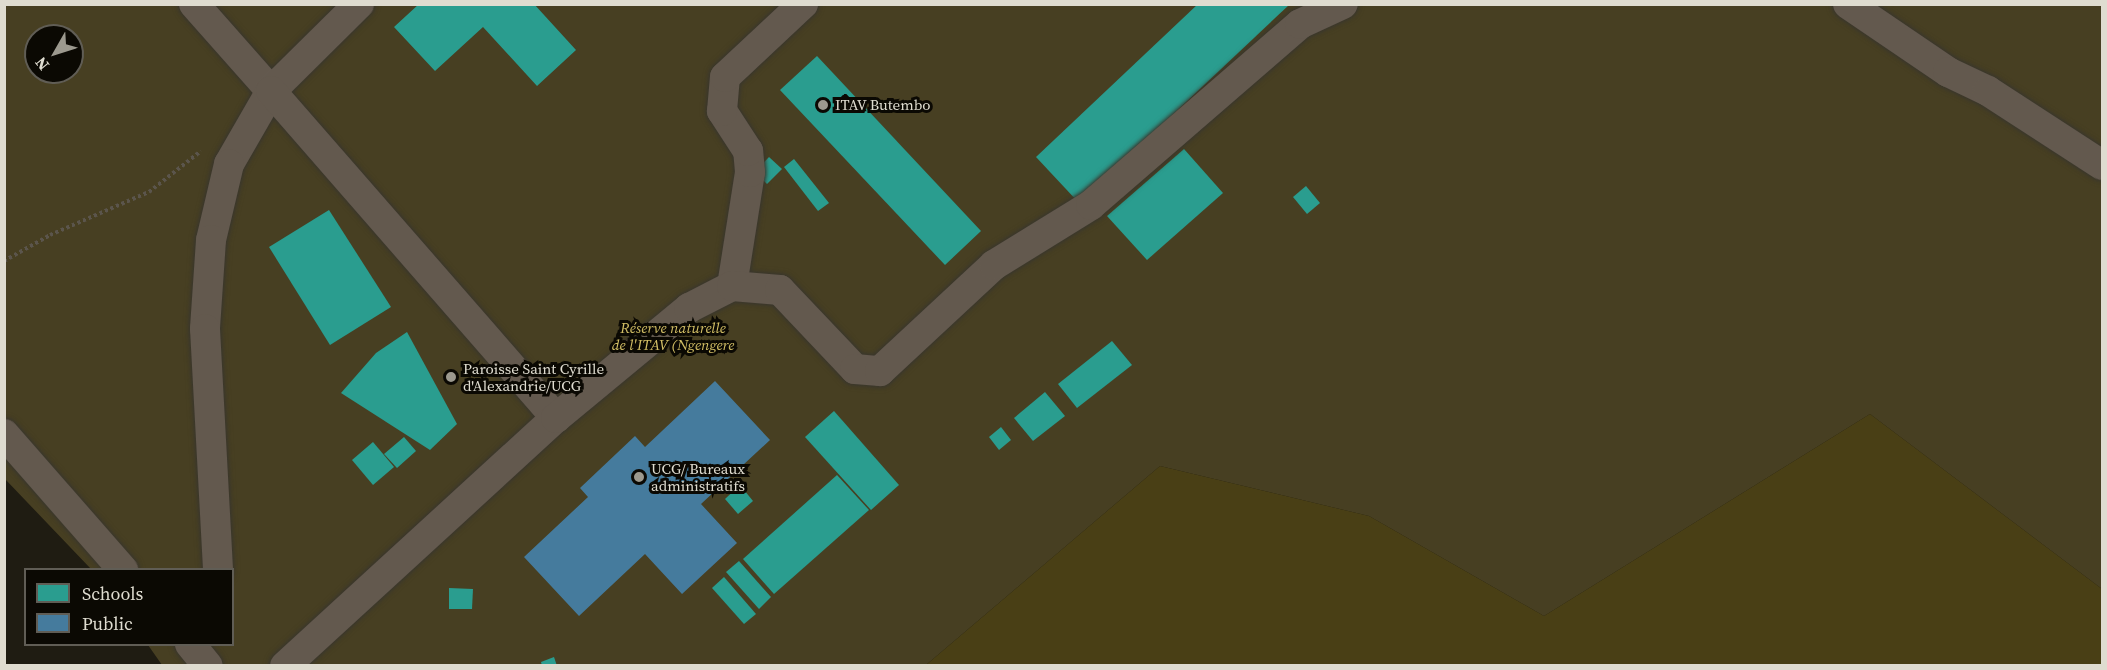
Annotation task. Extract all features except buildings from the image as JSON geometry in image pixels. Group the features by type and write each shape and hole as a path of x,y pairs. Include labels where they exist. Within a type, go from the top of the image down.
{"street":[{"path":"194,4 556,418"},
{"path":"218,568 205,329 210,240 229,164 271,91 358,4"},
{"path":"732,286 750,172 748,151 722,111 725,77 803,4"},
{"path":"285,666 556,418 689,308 732,286 780,290 855,369 880,371 994,265 1091,205 1300,24 1343,4"},
{"path":"1848,4 1948,72 1988,91 2103,165"},
{"path":"4,434 121,568"},
{"path":"191,646 208,666"},
{"path":"220,646 220,666"}],"path":[{"path":"4,261 50,235 149,192 209,145"}],"green space":[{"name":"Réserve naturelle de l'ITAV (Ngengere","path":"5,5 2102,5 2102,589 1870,414 1544,616 1369,516 1160,466 926,665 162,665 149,646 234,646 234,568 90,568 5,479"}],"shaded area":[{"path":"1870,414 2102,589 2102,665 926,665 1160,466 1369,516 1544,616"}],"place":[{"name":"ITAV Butembo","path":"823,105"},
{"name":"Paroisse Saint Cyrille d'Alexandrie/UCG","path":"451,377"},
{"name":"UCG/ Bureaux administratifs","path":"639,477"}]}
